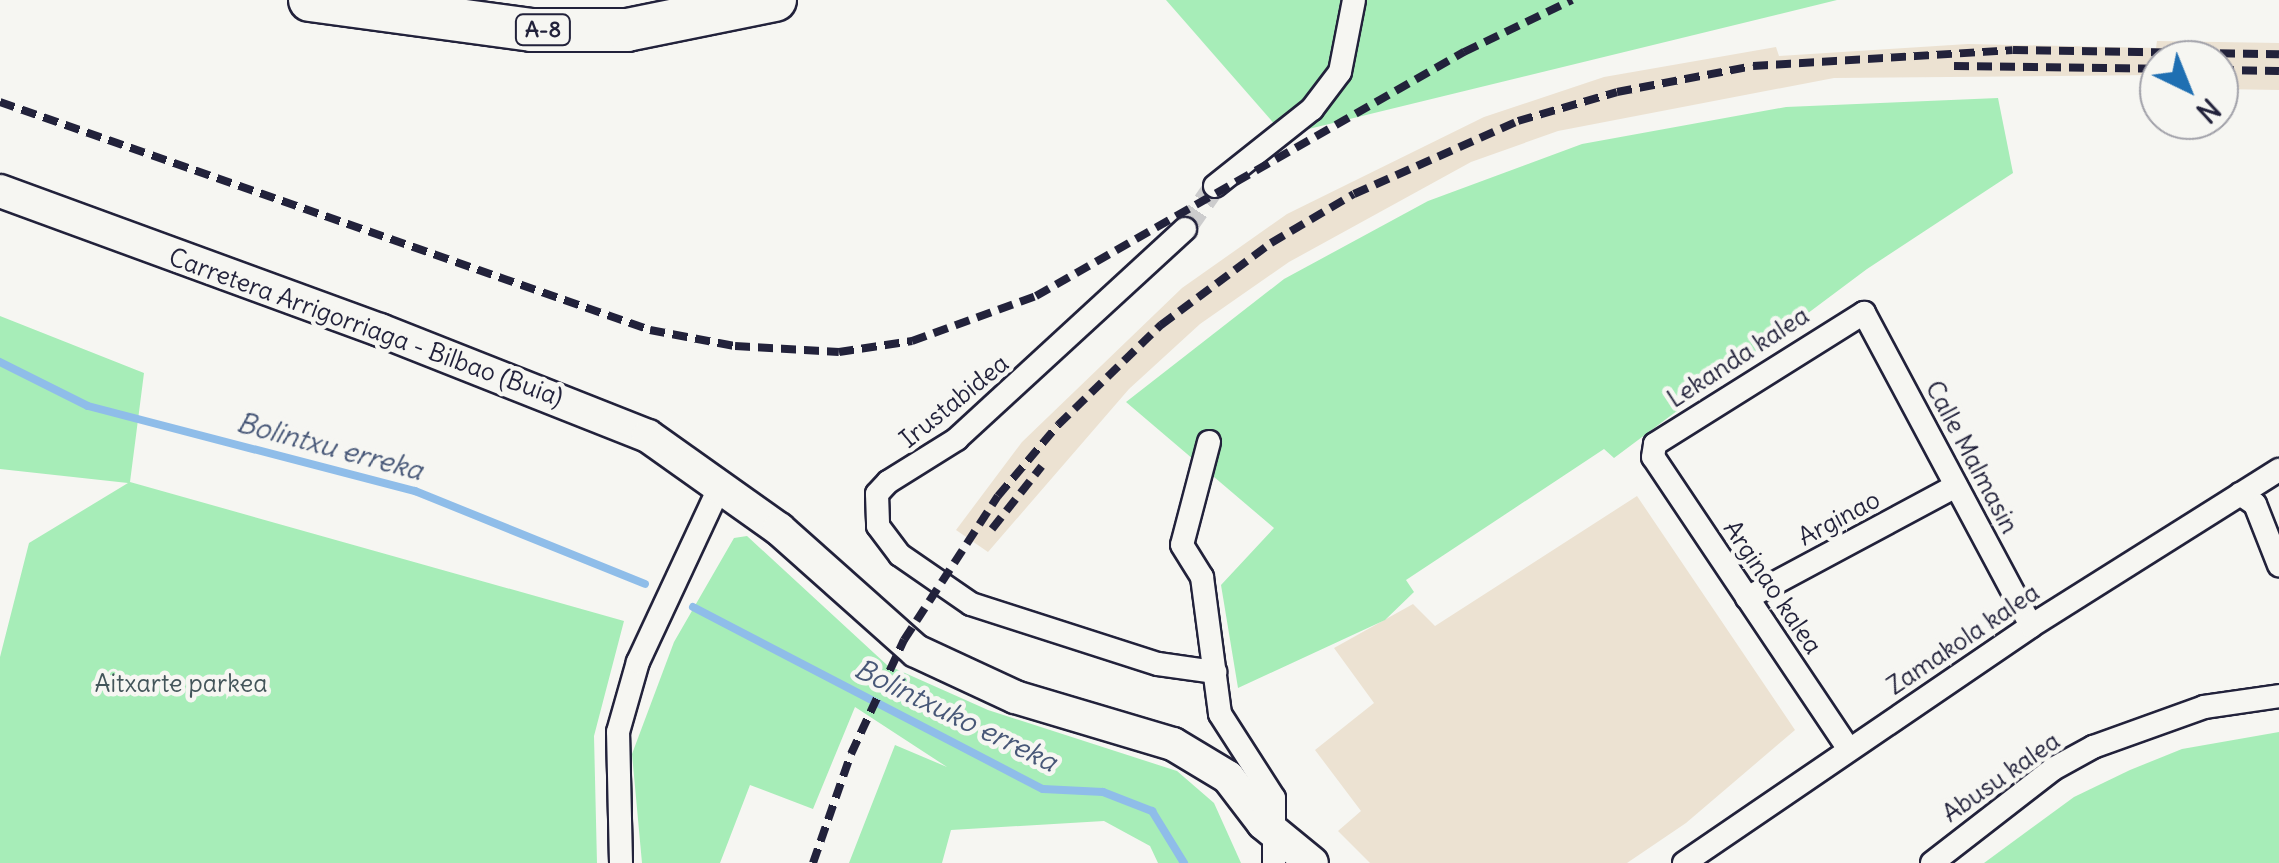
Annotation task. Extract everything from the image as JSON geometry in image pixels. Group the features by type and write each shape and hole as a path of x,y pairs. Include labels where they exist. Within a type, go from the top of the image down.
{"highway":[{"name":"A-8","path":"310,0 532,30 627,30 775,0"}],"street":[{"path":"1215,186 1312,109 1340,72 1354,0"},
{"name":"Carretera Arrigorriaga - Bilbao (Buia)","path":"0,192 596,412 676,451 721,484 916,651 1016,697 1174,744 1228,778 1275,848 1312,863"},
{"name":"Irustabidea","path":"1184,229 957,439 888,482 877,494 878,526 900,554 972,604 1158,664 1215,672"},
{"name":"Lekanda kalea","path":"1653,457 1655,444 1864,313"},
{"name":"Calle Malmasin","path":"1864,313 2031,626"},
{"path":"1209,442 1182,545 1202,577 1220,714 1274,798 1275,848"},
{"name":"Arginao kalea","path":"1653,457 1848,748"},
{"name":"Zamakola kalea","path":"1684,863 2031,626 2279,470"},
{"path":"622,863 618,732 638,662 721,484"},
{"name":"Arginao","path":"1747,598 1956,486"},
{"path":"2240,494 2255,504 2279,564"},
{"name":"Abusu kalea","path":"1932,863 2053,769 2094,747 2204,707 2279,696"}],"shaded area":[{"path":"2239,42 2279,43 2279,90 2239,89"},
{"path":"1968,44 2139,48 2139,75 1834,78 1558,131 1471,162 1289,262 1200,324 1129,389 988,552 956,530 1022,442 1182,288 1287,214 1484,117 1604,77 1776,47 1779,56"},
{"path":"1637,496 1795,730 1686,823 1627,863 1370,863 1338,831 1361,811 1315,750 1374,703 1334,648 1413,604 1435,626"}],"green space":[{"path":"1166,0 1837,0 1284,135"},
{"path":"1998,98 2013,173 1867,269 1614,458 1604,449 1406,580 1414,592 1385,620 1238,688 1221,585 1274,528 1126,402 1284,279 1428,201 1582,144 1786,107"},
{"name":"Aitxarte parkea","path":"0,316 144,373 130,482 624,621 594,736 597,863 0,863 0,657 29,543 128,483 0,469"},
{"path":"747,536 887,665 988,710 1177,771 1214,803 1241,863 1158,863 1150,846 1104,821 951,830 942,863 849,863 895,745 947,767 855,707 813,809 750,785 720,863 642,863 632,754 674,642 734,538"},
{"path":"2279,732 2279,863 1984,863 2074,797 2130,770 2182,749"}],"waterway":[{"name":"Bolintxu erreka","path":"0,362 88,406 415,491 645,584"},
{"name":"Bolintxuko erreka","path":"693,607 1043,789 1103,792 1152,811 1184,863"}],"tunnel":[{"path":"1185,229 1215,186"}],"railway":[{"path":"0,102 650,330 735,346 839,352 912,341 1036,296 1464,52 1572,0"},
{"path":"813,863 851,754 904,640 998,496 1058,425 1161,325 1271,243 1354,194 1518,121 1617,92 1753,66 2013,50 2279,54"},
{"path":"1954,66 2139,69"},
{"path":"2239,70 2279,71"},
{"path":"992,529 1042,466"}]}
